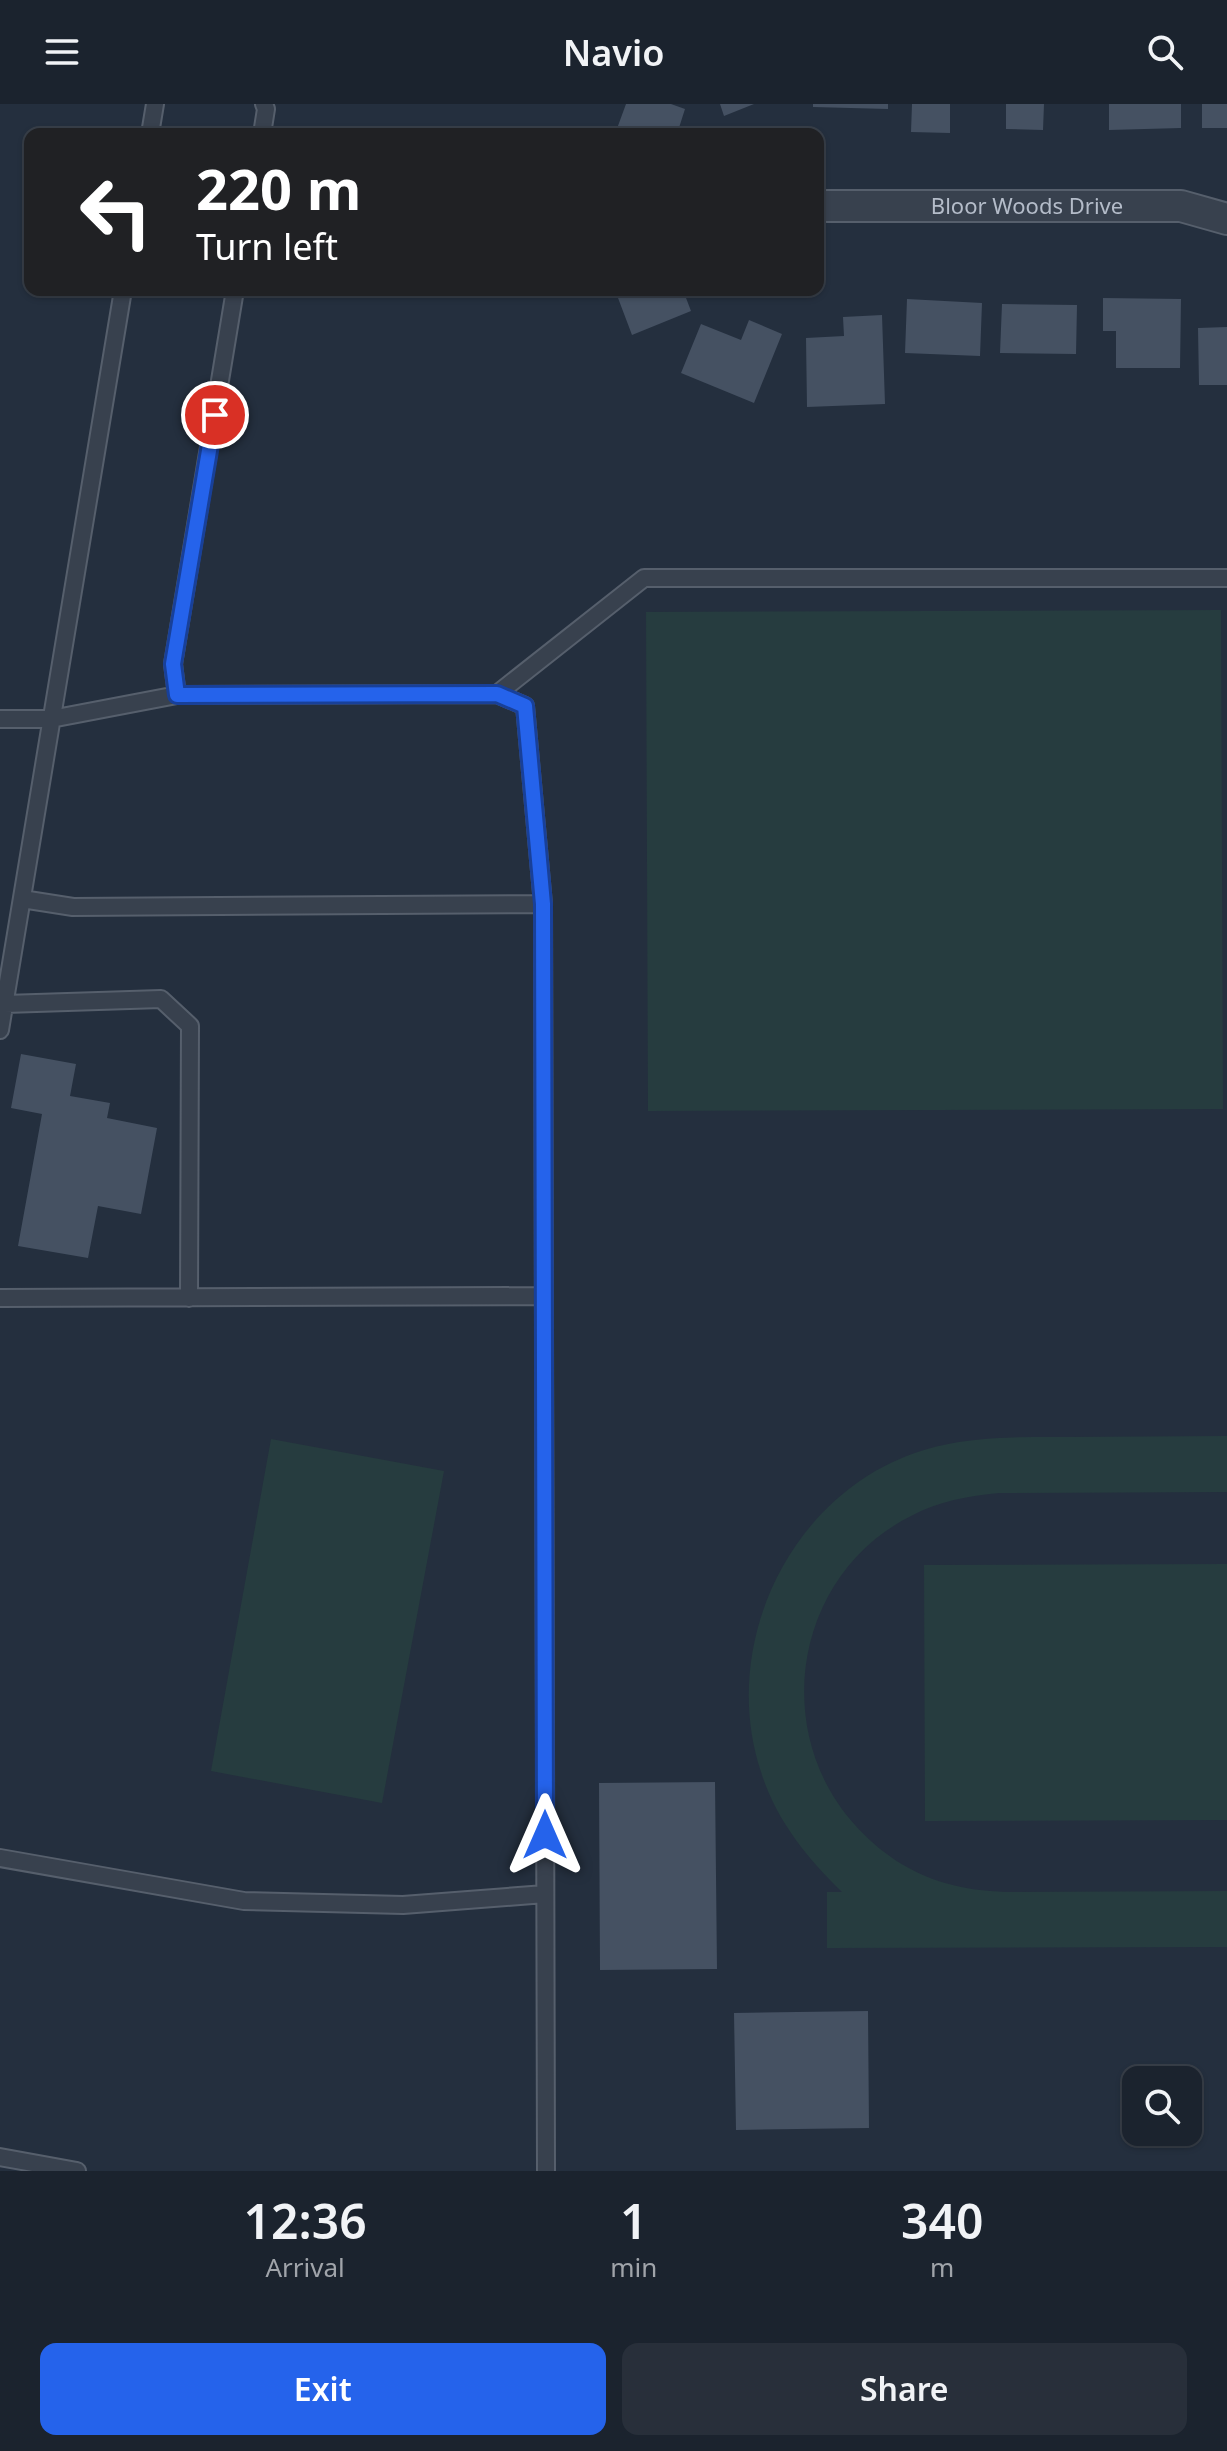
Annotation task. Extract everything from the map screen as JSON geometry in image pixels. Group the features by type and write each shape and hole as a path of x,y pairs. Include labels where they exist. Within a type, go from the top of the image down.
{"street":[{"name":"Bloor Woods Drive","path":"827,206 1181,206 1227,219"}],"lane":[{"path":"151,128 155,104"},
{"path":"262,128 264,104"},
{"path":"0,1030 122,296"},
{"path":"177,695 173,664 234,296"},
{"path":"497,694 644,578 1227,578"},
{"path":"0,719 51,719 177,695 497,694 525,706 543,904 546,2171"},
{"path":"22,899 73,907 543,904"},
{"path":"5,1004 161,999 190,1026 189,1298"},
{"path":"0,1298 544,1296"},
{"path":"0,1858 244,1901 403,1905 545,1894"},
{"path":"0,2157 77,2171"}],"green space":[{"path":"1221,610 1223,1109 648,1111 646,612"},
{"path":"1227,1436 1227,1492 999,1493 954,1500 911,1516 872,1542 841,1575 820,1614 807,1657 804,1701 811,1745 828,1787 864,1835 907,1867 952,1885 998,1892 1227,1891 1227,1947 827,1948 827,1892 842,1892 805,1852 775,1806 761,1772 750,1723 750,1673 759,1624 777,1578 803,1535 837,1499 877,1470 942,1445 1014,1437"},
{"path":"271,1439 444,1471 382,1803 211,1771"},
{"path":"1227,1564 1227,1820 925,1821 924,1565"}],"building":[{"path":"626,104 671,104 685,109 679,128 617,128"},
{"path":"720,104 754,104 724,116"},
{"path":"813,104 888,104 888,109 813,107"},
{"path":"912,104 950,104 950,133 911,132"},
{"path":"1006,104 1044,104 1043,130 1006,129"},
{"path":"1109,104 1181,104 1181,128 1109,130"},
{"path":"1202,104 1227,104 1227,128 1202,128"},
{"path":"617,296 685,296 691,311 632,335"},
{"path":"1103,298 1181,299 1180,368 1116,368 1116,331 1103,331"},
{"path":"907,299 982,303 980,356 905,353"},
{"path":"1002,304 1077,305 1076,354 1000,353"},
{"path":"882,315 885,404 807,407 806,338 844,336 843,317"},
{"path":"749,320 782,334 754,403 681,373 701,324 741,340"},
{"path":"1227,327 1227,385 1199,385 1198,328"},
{"path":"21,1054 76,1064 70,1096 110,1103 107,1118 157,1128 141,1214 98,1206 88,1258 18,1246 42,1114 11,1108"},
{"path":"715,1782 717,1969 600,1970 599,1783"},
{"path":"868,2011 869,2128 736,2130 734,2013"}],"route":[{"path":"215,415 173,664 177,695 497,694 525,706 543,904 545,1835"}]}
